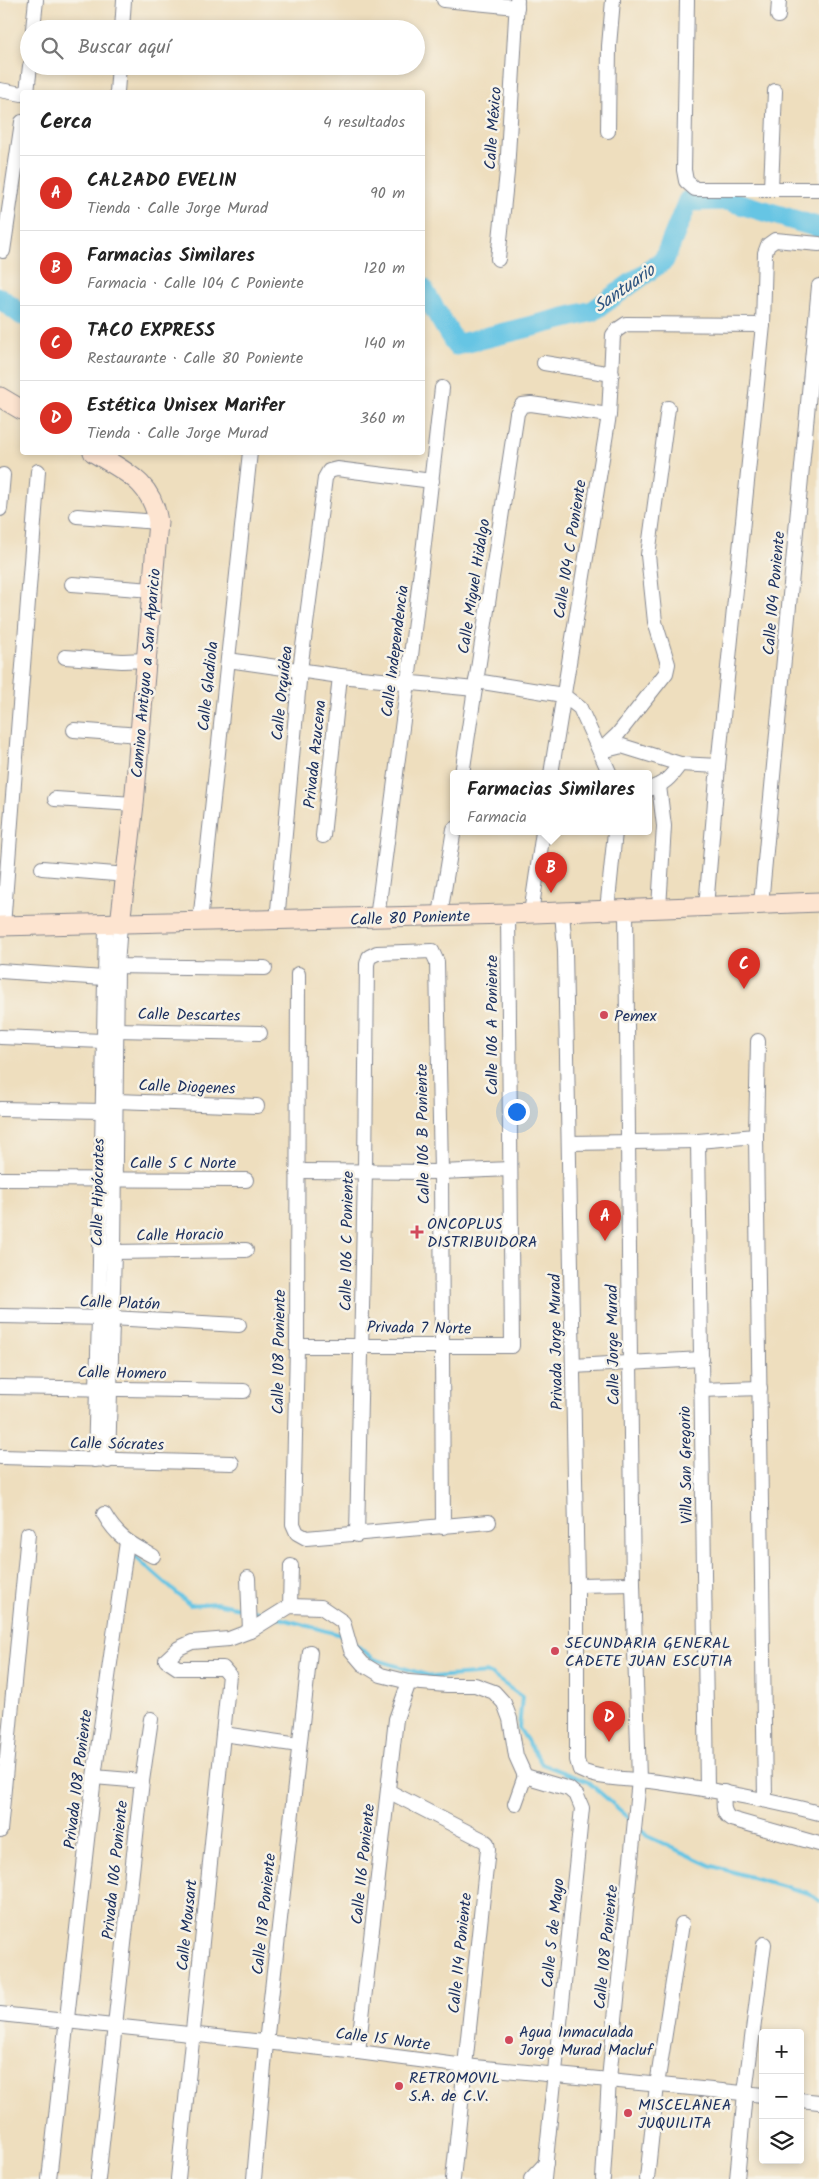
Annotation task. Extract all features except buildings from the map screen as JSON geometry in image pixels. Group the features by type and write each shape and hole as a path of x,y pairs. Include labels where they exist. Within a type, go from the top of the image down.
{"street":[{"path":"34,20 36,0"},
{"path":"123,20 124,0"},
{"path":"444,0 517,4"},
{"path":"608,131 609,46 613,0"},
{"path":"686,0 684,170 686,181 695,188 819,189"},
{"path":"778,16 779,0"},
{"name":"Calle México","path":"498,259 507,172 517,4"},
{"path":"27,90 29,75"},
{"path":"117,90 118,75"},
{"path":"0,90 20,94"},
{"path":"771,188 775,92"},
{"path":"3,251 20,136"},
{"path":"706,907 718,766 763,325 765,253 768,245 775,240 819,244"},
{"name":"Calle 104 Poniente","path":"761,904 816,350 819,286"},
{"name":"Calle 104 C Poniente","path":"552,770 609,415 613,336 617,330 626,324 763,325"},
{"path":"544,363 612,374"},
{"name":"Calle Independencia","path":"377,918 408,682 442,388"},
{"path":"0,397 20,409"},
{"name":"Calle Miguel Hidalgo","path":"463,770 517,413 522,405 531,404 609,415"},
{"path":"600,751 618,734 666,673 668,664 655,622 648,555 668,408"},
{"name":"Camino Antiguo a San Aparicio","path":"98,455 133,476 149,493 156,505 158,522 127,875 113,924"},
{"name":"Calle Gladiola","path":"200,922 250,455"},
{"name":"Calle Orquídea","path":"276,921 300,670 325,478 329,471 338,469 432,481"},
{"path":"2,926 38,471"},
{"path":"0,509 3,475"},
{"path":"77,516 158,522"},
{"path":"72,584 152,590"},
{"path":"65,657 147,660"},
{"path":"228,660 340,676 476,685 563,695 574,701 580,708 608,770"},
{"name":"Privada Azucena","path":"323,836 340,676"},
{"path":"74,730 140,735"},
{"path":"600,751 622,746 680,764 718,766"},
{"path":"659,908 664,826 654,788 670,778 680,764"},
{"path":"56,799 134,804"},
{"path":"440,915 453,835"},
{"path":"531,913 543,835"},
{"path":"607,910 615,835"},
{"path":"42,868 104,875 127,875"},
{"name":"Calle 80 Poniente","path":"2,926 276,921 819,902"},
{"name":"Calle Jorge Murad","path":"626,910 633,1584 639,1780"},
{"name":"Privada Jorge Murad","path":"562,912 565,950 577,1585 577,1760 580,1770 588,1774 639,1780"},
{"name":"Calle 106 A Poniente","path":"508,914 512,1346"},
{"name":"Calle Hipócrates","path":"101,1460 96,1390 114,1252 116,1101 109,1086 103,1041 113,924"},
{"name":"Calle 106 B Poniente","path":"377,953 432,952 437,962 442,1345 442,1527"},
{"name":"Calle 106 C Poniente","path":"357,1535 366,1171 367,964 369,957 377,953"},
{"path":"0,971 265,968"},
{"name":"Calle Hipócrates","path":"101,1460 111,1390 105,1318 101,1180 102,1111 109,1086 116,1030 108,970"},
{"name":"Calle 108 Poniente","path":"298,974 293,1524 297,1533 306,1538 357,1535"},
{"name":"Calle Descartes","path":"116,1030 260,1033"},
{"path":"0,1037 103,1041"},
{"path":"758,1042 756,1136 765,1799"},
{"name":"Calle Diogenes","path":"116,1101 257,1106"},
{"path":"0,1109 102,1111"},
{"path":"569,1143 698,1141 756,1136"},
{"name":"Villa San Gregorio","path":"698,1141 707,1789"},
{"path":"297,1171 440,1172 510,1169"},
{"name":"Calle 5 C Norte","path":"0,1179 246,1180"},
{"name":"Calle Horacio","path":"114,1252 246,1250"},
{"name":"Calle Platón","path":"0,1316 105,1318 239,1325"},
{"name":"Privada 7 Norte","path":"296,1346 362,1344 512,1346"},
{"path":"573,1366 702,1359"},
{"name":"Calle Homero","path":"0,1387 244,1391"},
{"path":"701,1390 760,1388"},
{"name":"Calle Sócrates","path":"0,1457 232,1463"},
{"path":"104,1514 113,1530 127,1542 153,1556"},
{"path":"357,1535 489,1522"},
{"path":"0,1831 28,1534"},
{"name":"Privada 108 Poniente","path":"48,2179 94,1777 127,1542"},
{"path":"290,1606 291,1566"},
{"path":"248,1578 250,1631 290,1606 321,1607 342,1622 351,1650 363,1664 381,1675 409,1682 447,1686 475,1685 494,1692 504,1703 510,1719 516,1756 526,1776 515,1804"},
{"path":"577,1585 633,1584"},
{"name":"Calle Mousart","path":"178,2179 229,1675 223,1668 178,1668 166,1660 179,1648 192,1642 229,1639 250,1631"},
{"name":"Calle 118 Poniente","path":"254,2179 266,2043 310,1652"},
{"name":"Calle 116 Poniente","path":"358,2052 396,1719 409,1682"},
{"name":"Privada 106 Poniente","path":"98,2179 142,1781 151,1719"},
{"path":"223,1734 299,1746"},
{"name":"Calle 5 de Mayo","path":"526,1776 569,1790 577,1796 582,1808 544,2179"},
{"path":"94,1777 142,1781"},
{"path":"639,1780 765,1799 819,1813"},
{"name":"Calle 108 Poniente","path":"603,2179 609,2079 639,1780"},
{"name":"Calle 114 Poniente","path":"388,1791 487,1843 453,2179"},
{"path":"724,1792 724,1810 726,1816 731,1819 819,1844"},
{"path":"647,2179 657,2085 682,1924"},
{"path":"737,2179 745,2093 764,1944"},
{"name":"Calle 15 Norte","path":"0,2014 358,2052 465,2066 759,2095"},
{"path":"804,2100 819,2102"},
{"path":"531,2179 546,2163"}],"waterway":[{"name":"Santuario","path":"425,293 456,345 593,311 664,260 688,201 727,200 817,227"},
{"name":"Santuario","path":"0,298 20,313"},
{"path":"132,1554 190,1605 216,1603 244,1609"},
{"path":"253,1611 267,1615"},
{"path":"279,1618 341,1635"},
{"path":"355,1644 374,1659 433,1677 489,1673 522,1697 519,1728 542,1764 588,1782 629,1818"},
{"path":"640,1829 647,1836 712,1866 808,1893 819,1901"}],"place":[{"name":"Farmacias Similares","path":"551,893"},
{"name":"TACO EXPRESS","path":"744,989"},
{"name":"Pemex","path":"604,1015"},
{"name":"ONCOPLUS DISTRIBUIDORA","path":"417,1232"},
{"name":"CALZADO EVELIN","path":"605,1241"},
{"name":"SECUNDARIA GENERAL CADETE JUAN ESCUTIA","path":"555,1651"},
{"name":"Estética Unisex Marifer","path":"609,1742"},
{"name":"Agua Inmaculada Jorge Murad Macluf","path":"509,2040"},
{"name":"RETROMOVIL S.A. de C.V.","path":"399,2086"},
{"name":"MISCELANEA JUQUILITA","path":"628,2113"}]}
